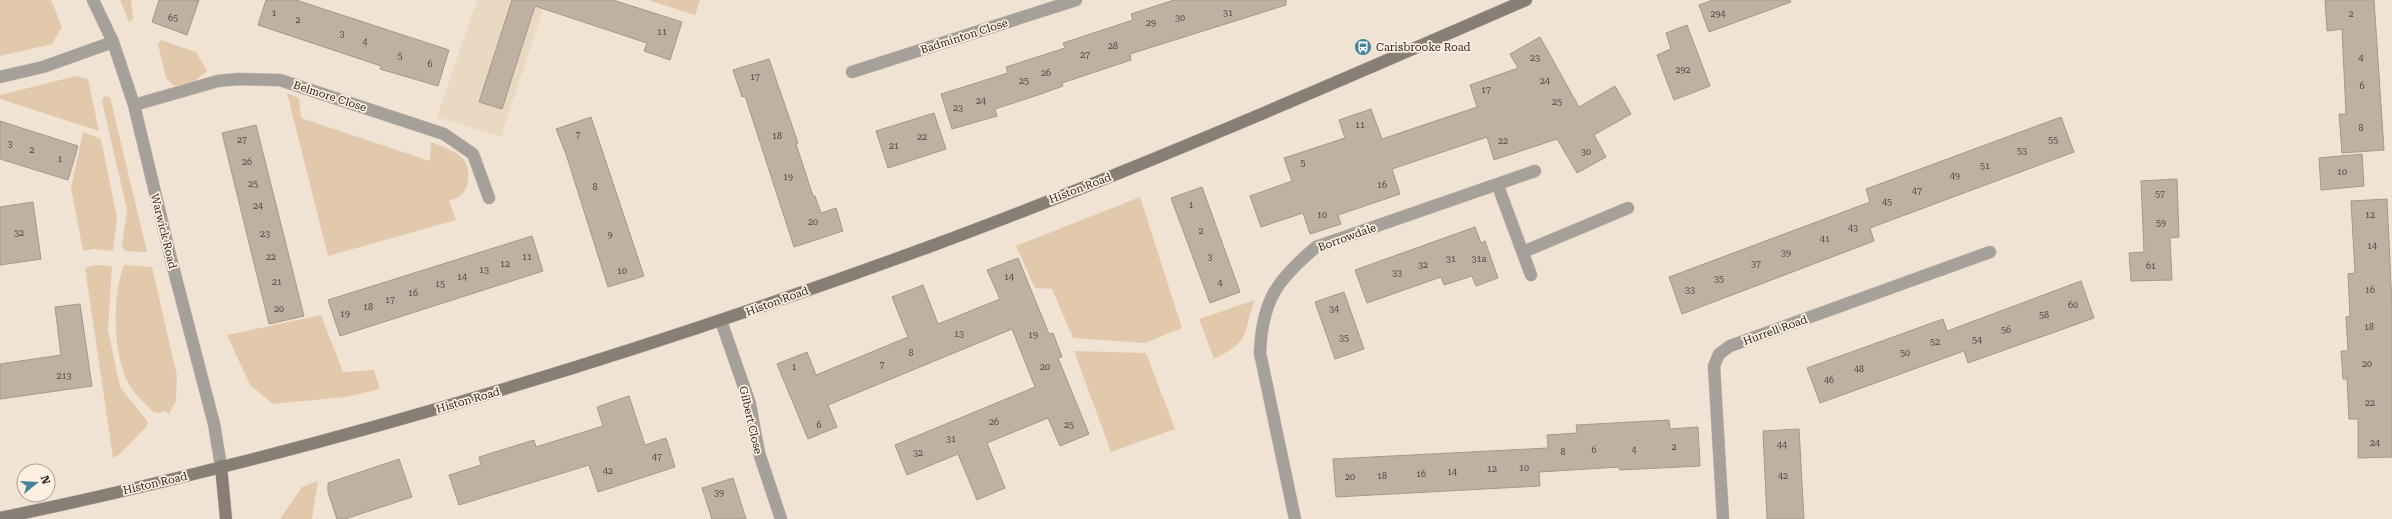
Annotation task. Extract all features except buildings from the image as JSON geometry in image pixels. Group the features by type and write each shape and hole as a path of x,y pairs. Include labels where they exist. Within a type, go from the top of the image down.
{"main road":[{"name":"Histon Road","path":"0,518 221,466 377,426 564,372 721,321 936,244 1132,167 1526,0"},
{"path":"221,466 226,519"}],"street":[{"name":"Warwick Road","path":"93,0 113,42 134,105 172,263 214,424 221,466"},
{"name":"Badminton Close","path":"852,72 1076,0"},
{"path":"0,77 43,67 113,42"},
{"name":"Belmore Close","path":"134,105 218,81 238,78 280,80 444,134 473,154 489,198"},
{"name":"Borrowdale","path":"1296,519 1260,353 1263,320 1274,289 1295,265 1316,247 1498,186 1535,171"},
{"path":"1498,186 1523,252 1530,276"},
{"path":"1523,252 1628,208"},
{"name":"Hurrell Road","path":"1723,519 1714,366 1719,354 1730,346 1990,252"},
{"name":"Gilbert Close","path":"721,321 750,404 759,452 781,519"}],"shaded area":[{"path":"0,0 51,0 62,27 52,44 0,56"},
{"path":"120,0 131,0 133,19 129,22"},
{"path":"477,0 546,0 501,137 437,117"},
{"path":"648,0 700,0 695,15"},
{"path":"161,40 196,52 207,71 191,84 174,86 166,78 158,44"},
{"path":"76,76 88,79 99,131 0,99 0,95"},
{"path":"287,93 299,98 301,118 430,161 431,142 449,149 461,157 468,168 468,178 464,192 458,197 449,201 456,220 328,256"},
{"path":"104,96 110,97 147,252 124,251 122,244 127,210 102,101"},
{"path":"83,132 101,139 117,218 113,251 94,249 83,251 71,188"},
{"path":"1140,197 1182,328 1145,343 1073,338 1052,289 1035,288 1016,246"},
{"path":"94,265 112,266 108,330 120,387 148,422 147,426 120,454 113,458 85,268"},
{"path":"124,265 152,267 177,376 176,401 169,414 165,411 159,413 153,412 132,389 122,369 117,339 116,307 117,292"},
{"path":"1255,300 1244,336 1235,347 1214,359 1199,319"},
{"path":"321,315 343,372 374,370 380,389 346,397 273,404 250,385 227,335"},
{"path":"1074,351 1146,353 1175,429 1111,452"},
{"path":"318,481 312,519 280,519 302,487"}],"place":[{"name":"Carisbrooke Road","path":"1363,47"}]}
